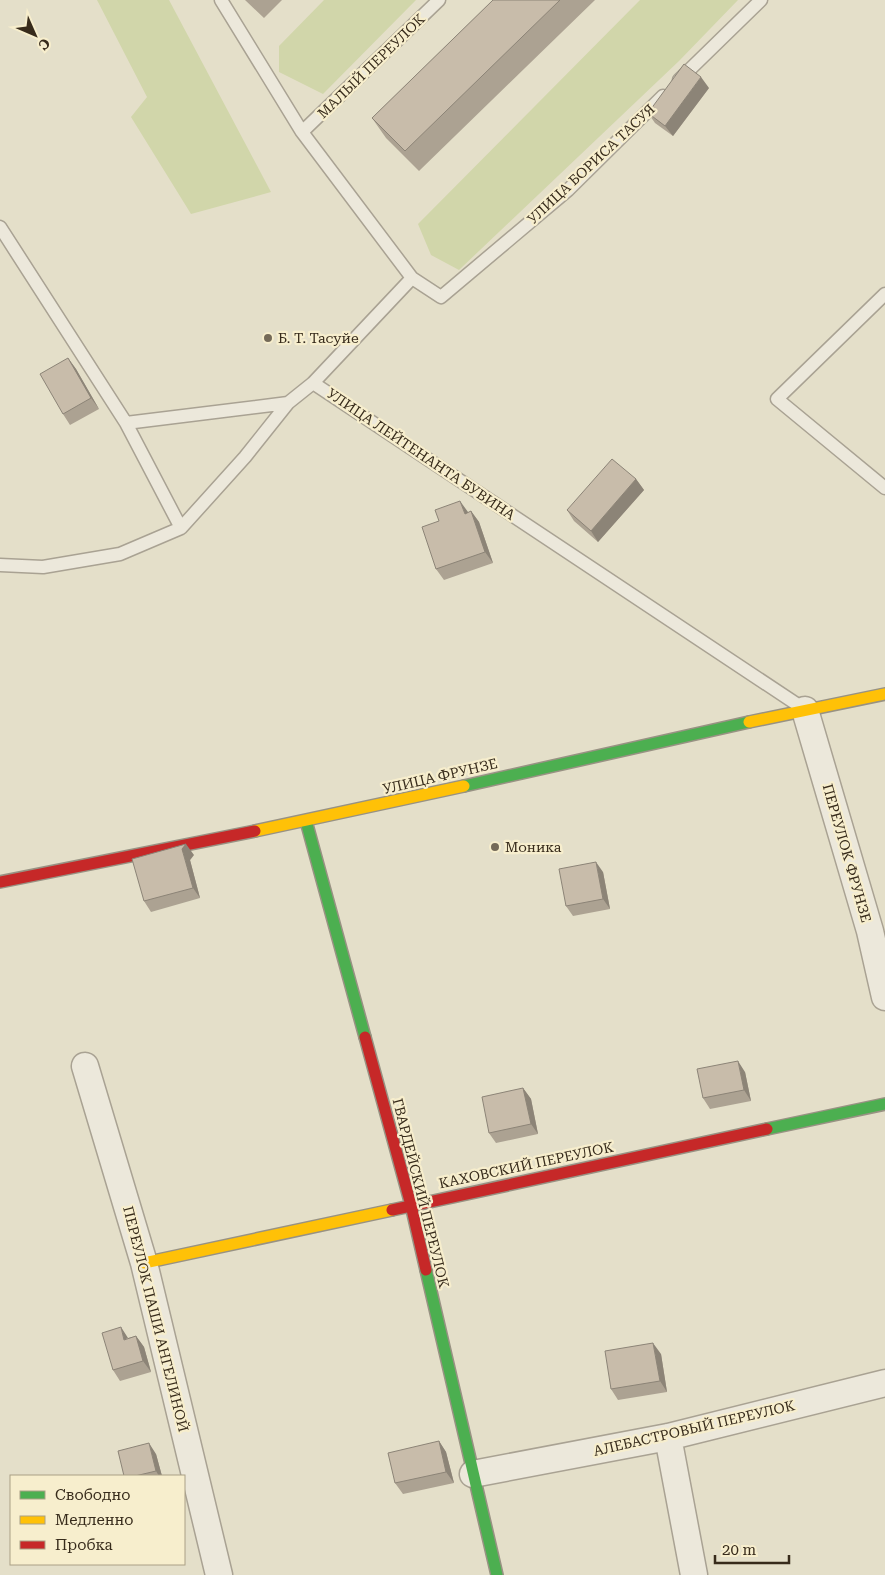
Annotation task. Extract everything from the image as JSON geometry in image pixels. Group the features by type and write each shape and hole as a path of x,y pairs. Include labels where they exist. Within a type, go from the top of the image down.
{"street":[{"name":"УЛИЦА ФРУНЗЕ","path":"0,882 306,821 805,710 885,694"},
{"name":"ПЕРЕУЛОК ФРУНЗЕ","path":"805,710 870,931 885,997"},
{"name":"ГВАРДЕЙСКИЙ ПЕРЕУЛОК","path":"306,821 411,1205 498,1575"},
{"name":"ПЕРЕУЛОК ПАШИ АНГЕЛИНОЙ","path":"85,1066 144,1262 219,1575"},
{"name":"КАХОВСКИЙ ПЕРЕУЛОК","path":"144,1262 885,1104"},
{"name":"АЛЕБАСТРОВЫЙ ПЕРЕУЛОК","path":"473,1474 668,1437 885,1383"},
{"path":"668,1437 694,1575"}],"lane":[{"path":"222,0 302,132 412,278"},
{"name":"МАЛЫЙ ПЕРЕУЛОК","path":"302,132 439,0"},
{"name":"УЛИЦА БОРИСА ТАСУЯ","path":"412,278 441,297 568,190 762,0"},
{"path":"0,227 126,423 181,528"},
{"name":"УЛИЦА ЛЕЙТЕНАНТА БУВИНА","path":"412,278 313,383 805,710"},
{"path":"885,294 777,399 885,488"},
{"path":"0,565 43,567 120,554 181,528 245,457 288,402 313,383"},
{"path":"126,423 288,402"}],"green space":[{"path":"97,0 169,0 271,192 191,214 131,117 147,97"},
{"path":"324,0 416,0 323,94 279,72 279,46"},
{"path":"640,0 738,0 679,61 459,270 431,255 418,224"}],"building":[{"path":"493,0 560,0 405,151 372,118"},
{"path":"684,64 701,77 665,126 648,113"},
{"path":"68,358 91,398 63,414 40,374"},
{"path":"612,459 636,479 591,531 567,510"},
{"path":"460,501 465,514 471,511 485,552 436,569 422,527 439,521 435,510"},
{"path":"186,844 182,849 193,888 144,901 132,859"},
{"path":"596,862 603,899 566,906 559,869"},
{"path":"738,1061 744,1090 703,1098 697,1069"},
{"path":"523,1088 531,1124 489,1133 482,1097"},
{"path":"121,1327 124,1340 136,1336 143,1361 113,1370 102,1333"},
{"path":"653,1343 660,1381 611,1389 605,1351"},
{"path":"439,1441 446,1472 395,1483 388,1453"},
{"path":"149,1443 156,1471 139,1475 124,1475 118,1451"}],"traffic: fast":[{"path":"464,786 749,722"},
{"path":"306,821 365,1037"},
{"path":"767,1129 885,1104"},
{"path":"426,1270 497,1575"}],"traffic: slow":[{"path":"749,722 885,694"},
{"path":"255,831 464,786"},
{"path":"144,1263 392,1210"}],"traffic: jam":[{"path":"0,882 255,831"},
{"path":"365,1037 411,1205 426,1270"},
{"path":"392,1210 767,1129"}],"place":[{"name":"Б. Т. Тасуйе","path":"268,338"},
{"name":"Моника","path":"495,847"}]}
